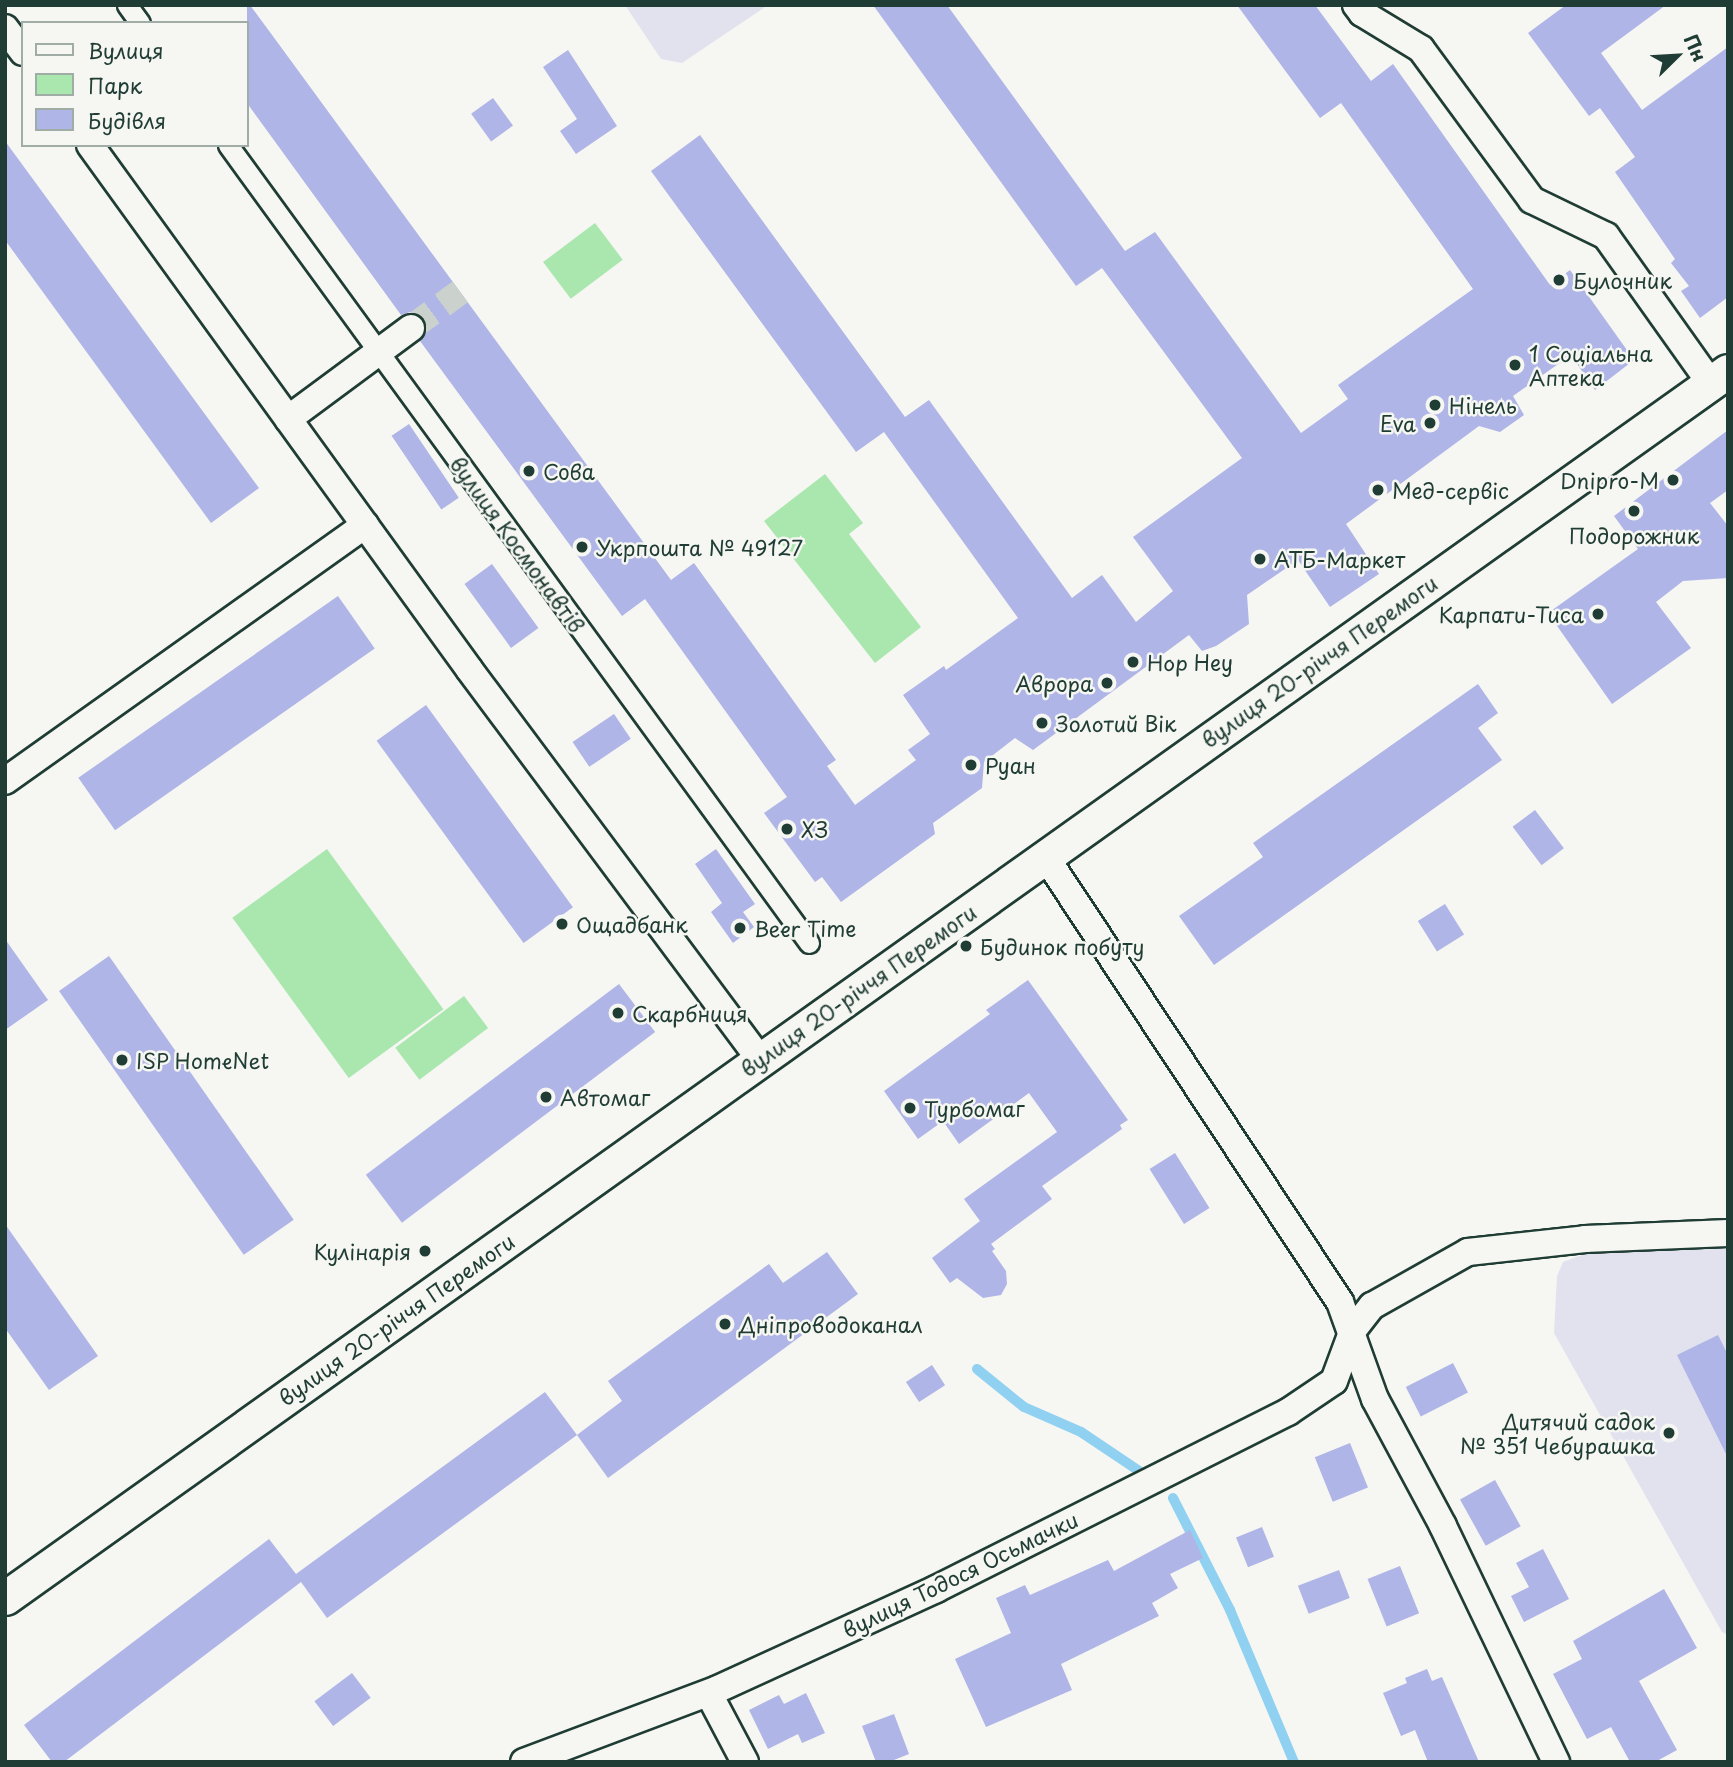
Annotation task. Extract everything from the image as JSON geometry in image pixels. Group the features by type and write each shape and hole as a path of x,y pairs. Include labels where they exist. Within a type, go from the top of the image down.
{"street":[{"path":"127,5 138,21"},
{"name":"вулиця 20-річчя Перемоги","path":"5,1598 1719,377 1606,236 1532,200 1421,49 1362,13 1356,5"},
{"path":"5,28 21,49"},
{"path":"91,147 365,525 760,1059"},
{"name":"вулиця Космонавтів","path":"229,147 809,943"},
{"path":"288,419 411,328"},
{"path":"5,781 365,525"},
{"path":"1045,856 1340,1302 1353,1330 1375,1399 1443,1526 1556,1762"},
{"name":"вулиця Тодося Осьмачки","path":"524,1762 709,1694 936,1589 1288,1412 1334,1381 1353,1330 1372,1306 1468,1252 1585,1239 1728,1233"},
{"path":"709,1694 745,1762"}],"shaded area":[{"path":"625,5 768,5 682,63 661,59"},
{"name":"Дитячий садок № 351 Чебурашка","path":"1728,1245 1728,1635 1722,1632 1554,1333 1557,1276 1563,1262 1596,1250"}],"green space":[{"path":"595,223 623,260 571,299 543,262"},
{"path":"825,474 863,523 849,534 921,627 875,663 764,521"},
{"path":"327,849 443,1009 349,1078 232,918"},
{"path":"464,996 488,1028 419,1080 395,1048"}],"building":[{"path":"247,5 250,5 671,580 694,563 836,760 827,766 855,805 916,760 908,750 930,734 903,695 944,666 946,670 1018,618 884,432 856,452 651,171 700,135 905,417 929,400 1072,598 1102,575 1136,622 1173,591 1133,537 1242,458 1102,268 1076,286 873,5 947,5 1125,251 1155,232 1301,433 1348,399 1338,385 1473,289 1341,103 1320,118 1237,5 1315,5 1371,81 1393,64 1550,285 1570,270 1634,360 1595,390 1571,355 1513,396 1524,415 1500,432 1479,426 1346,524 1379,574 1330,607 1298,560 1247,595 1249,624 1216,646 1202,651 1189,635 1033,750 1015,738 984,762 982,788 933,823 935,834 841,902 822,877 815,882 764,813 787,797 645,599 622,616 420,341 427,327 423,318 410,312 401,315 248,104"},
{"path":"1566,5 1666,5 1601,53 1642,110 1728,47 1728,297 1700,318 1681,291 1689,286 1671,263 1675,259 1615,172 1635,157 1600,108 1589,116 1528,33"},
{"path":"568,50 617,126 576,154 560,131 577,119 543,67"},
{"path":"493,98 513,126 491,141 471,114"},
{"path":"5,141 259,488 211,523 5,240"},
{"path":"409,424 459,498 441,510 392,436"},
{"path":"1728,430 1728,490 1710,503 1728,526 1728,578 1683,581 1656,602 1691,648 1612,704 1548,613 1638,549 1614,516"},
{"path":"492,564 538,628 511,648 464,584"},
{"path":"338,596 375,648 115,830 78,778"},
{"path":"1478,684 1498,713 1478,728 1502,760 1214,965 1179,916 1263,857 1253,843"},
{"path":"426,705 573,907 524,943 377,741"},
{"path":"614,714 631,739 589,767 573,742"},
{"path":"1535,810 1564,848 1542,865 1513,827"},
{"path":"716,849 755,904 743,912 754,927 733,943 711,912 722,903 695,864"},
{"path":"1445,904 1464,935 1437,951 1418,921"},
{"path":"5,939 48,1000 5,1030"},
{"path":"109,956 294,1220 244,1255 59,991"},
{"path":"1028,980 1128,1120 1120,1125 1122,1129 1042,1186 1052,1199 991,1244 995,1249 992,1251 1006,1271 1007,1284 1001,1295 983,1298 957,1278 950,1283 932,1258 980,1221 964,1199 1057,1132 1029,1093 959,1144 943,1121 918,1139 884,1091 990,1014 986,1010"},
{"path":"619,984 655,1032 402,1223 366,1175"},
{"path":"1175,1153 1209,1208 1184,1224 1150,1169"},
{"path":"5,1224 98,1356 49,1390 5,1328"},
{"path":"827,1252 858,1294 608,1478 577,1435 622,1401 608,1381 769,1264 783,1283"},
{"path":"1718,1335 1728,1355 1728,1458 1677,1355"},
{"path":"1453,1363 1468,1392 1421,1416 1406,1387"},
{"path":"932,1365 945,1385 919,1402 906,1382"},
{"path":"545,1392 577,1435 327,1618 301,1582 64,1762 52,1762 24,1725 269,1539 296,1574"},
{"path":"1350,1443 1368,1488 1333,1502 1315,1457"},
{"path":"1495,1480 1521,1526 1486,1546 1460,1499"},
{"path":"1262,1527 1274,1557 1248,1567 1236,1537"},
{"path":"1190,1530 1203,1558 1170,1574 1178,1588 1152,1603 1159,1616 1061,1664 1072,1690 986,1727 955,1659 1011,1633 996,1598 1025,1585 1030,1595 1108,1560 1114,1571"},
{"path":"1543,1549 1569,1599 1524,1622 1511,1596 1529,1587 1516,1563"},
{"path":"1400,1566 1419,1613 1387,1626 1368,1579"},
{"path":"1339,1570 1350,1598 1309,1614 1298,1586"},
{"path":"1664,1589 1697,1648 1639,1681 1677,1750 1655,1762 1630,1762 1611,1727 1587,1739 1553,1674 1582,1659 1573,1641"},
{"path":"1427,1669 1432,1681 1442,1677 1479,1762 1428,1762 1415,1730 1401,1736 1383,1693 1407,1683 1405,1678"},
{"path":"352,1673 371,1698 333,1726 314,1701"},
{"path":"806,1693 825,1733 802,1743 798,1734 768,1749 749,1710 779,1695 784,1704"},
{"path":"894,1714 909,1754 889,1762 876,1762 862,1726"}],"waterway":[{"path":"977,1369 1024,1407 1081,1432 1142,1473"},
{"path":"1173,1498 1230,1610 1294,1762"}],"tunnel":[{"path":"411,328 460,292"}],"place":[{"name":"Булочник","path":"1559,280"},
{"name":"1 Соціальна Аптека","path":"1515,365"},
{"name":"Нінель","path":"1435,405"},
{"name":"Eva","path":"1430,423"},
{"name":"Сова","path":"529,471"},
{"name":"Dnipro-M","path":"1673,480"},
{"name":"Мед-сервіс","path":"1378,490"},
{"name":"Подорожник","path":"1634,511"},
{"name":"Укрпошта № 49127","path":"582,547"},
{"name":"АТБ-Маркет","path":"1260,559"},
{"name":"Карпати-Тиса","path":"1598,614"},
{"name":"Hop Hey","path":"1133,662"},
{"name":"Аврора","path":"1107,683"},
{"name":"Золотий Вік","path":"1042,723"},
{"name":"Руан","path":"971,765"},
{"name":"ХЗ","path":"787,829"},
{"name":"Ощадбанк","path":"562,924"},
{"name":"Beer Time","path":"740,928"},
{"name":"Будинок побуту","path":"966,946"},
{"name":"Скарбниця","path":"618,1013"},
{"name":"ISP HomeNet","path":"122,1060"},
{"name":"Автомаг","path":"546,1097"},
{"name":"Турбомаг","path":"910,1108"},
{"name":"Кулінарія","path":"425,1251"},
{"name":"Дніпроводоканал","path":"725,1324"},
{"name":"Дитячий садок № 351 Чебурашка","path":"1669,1433"}]}
